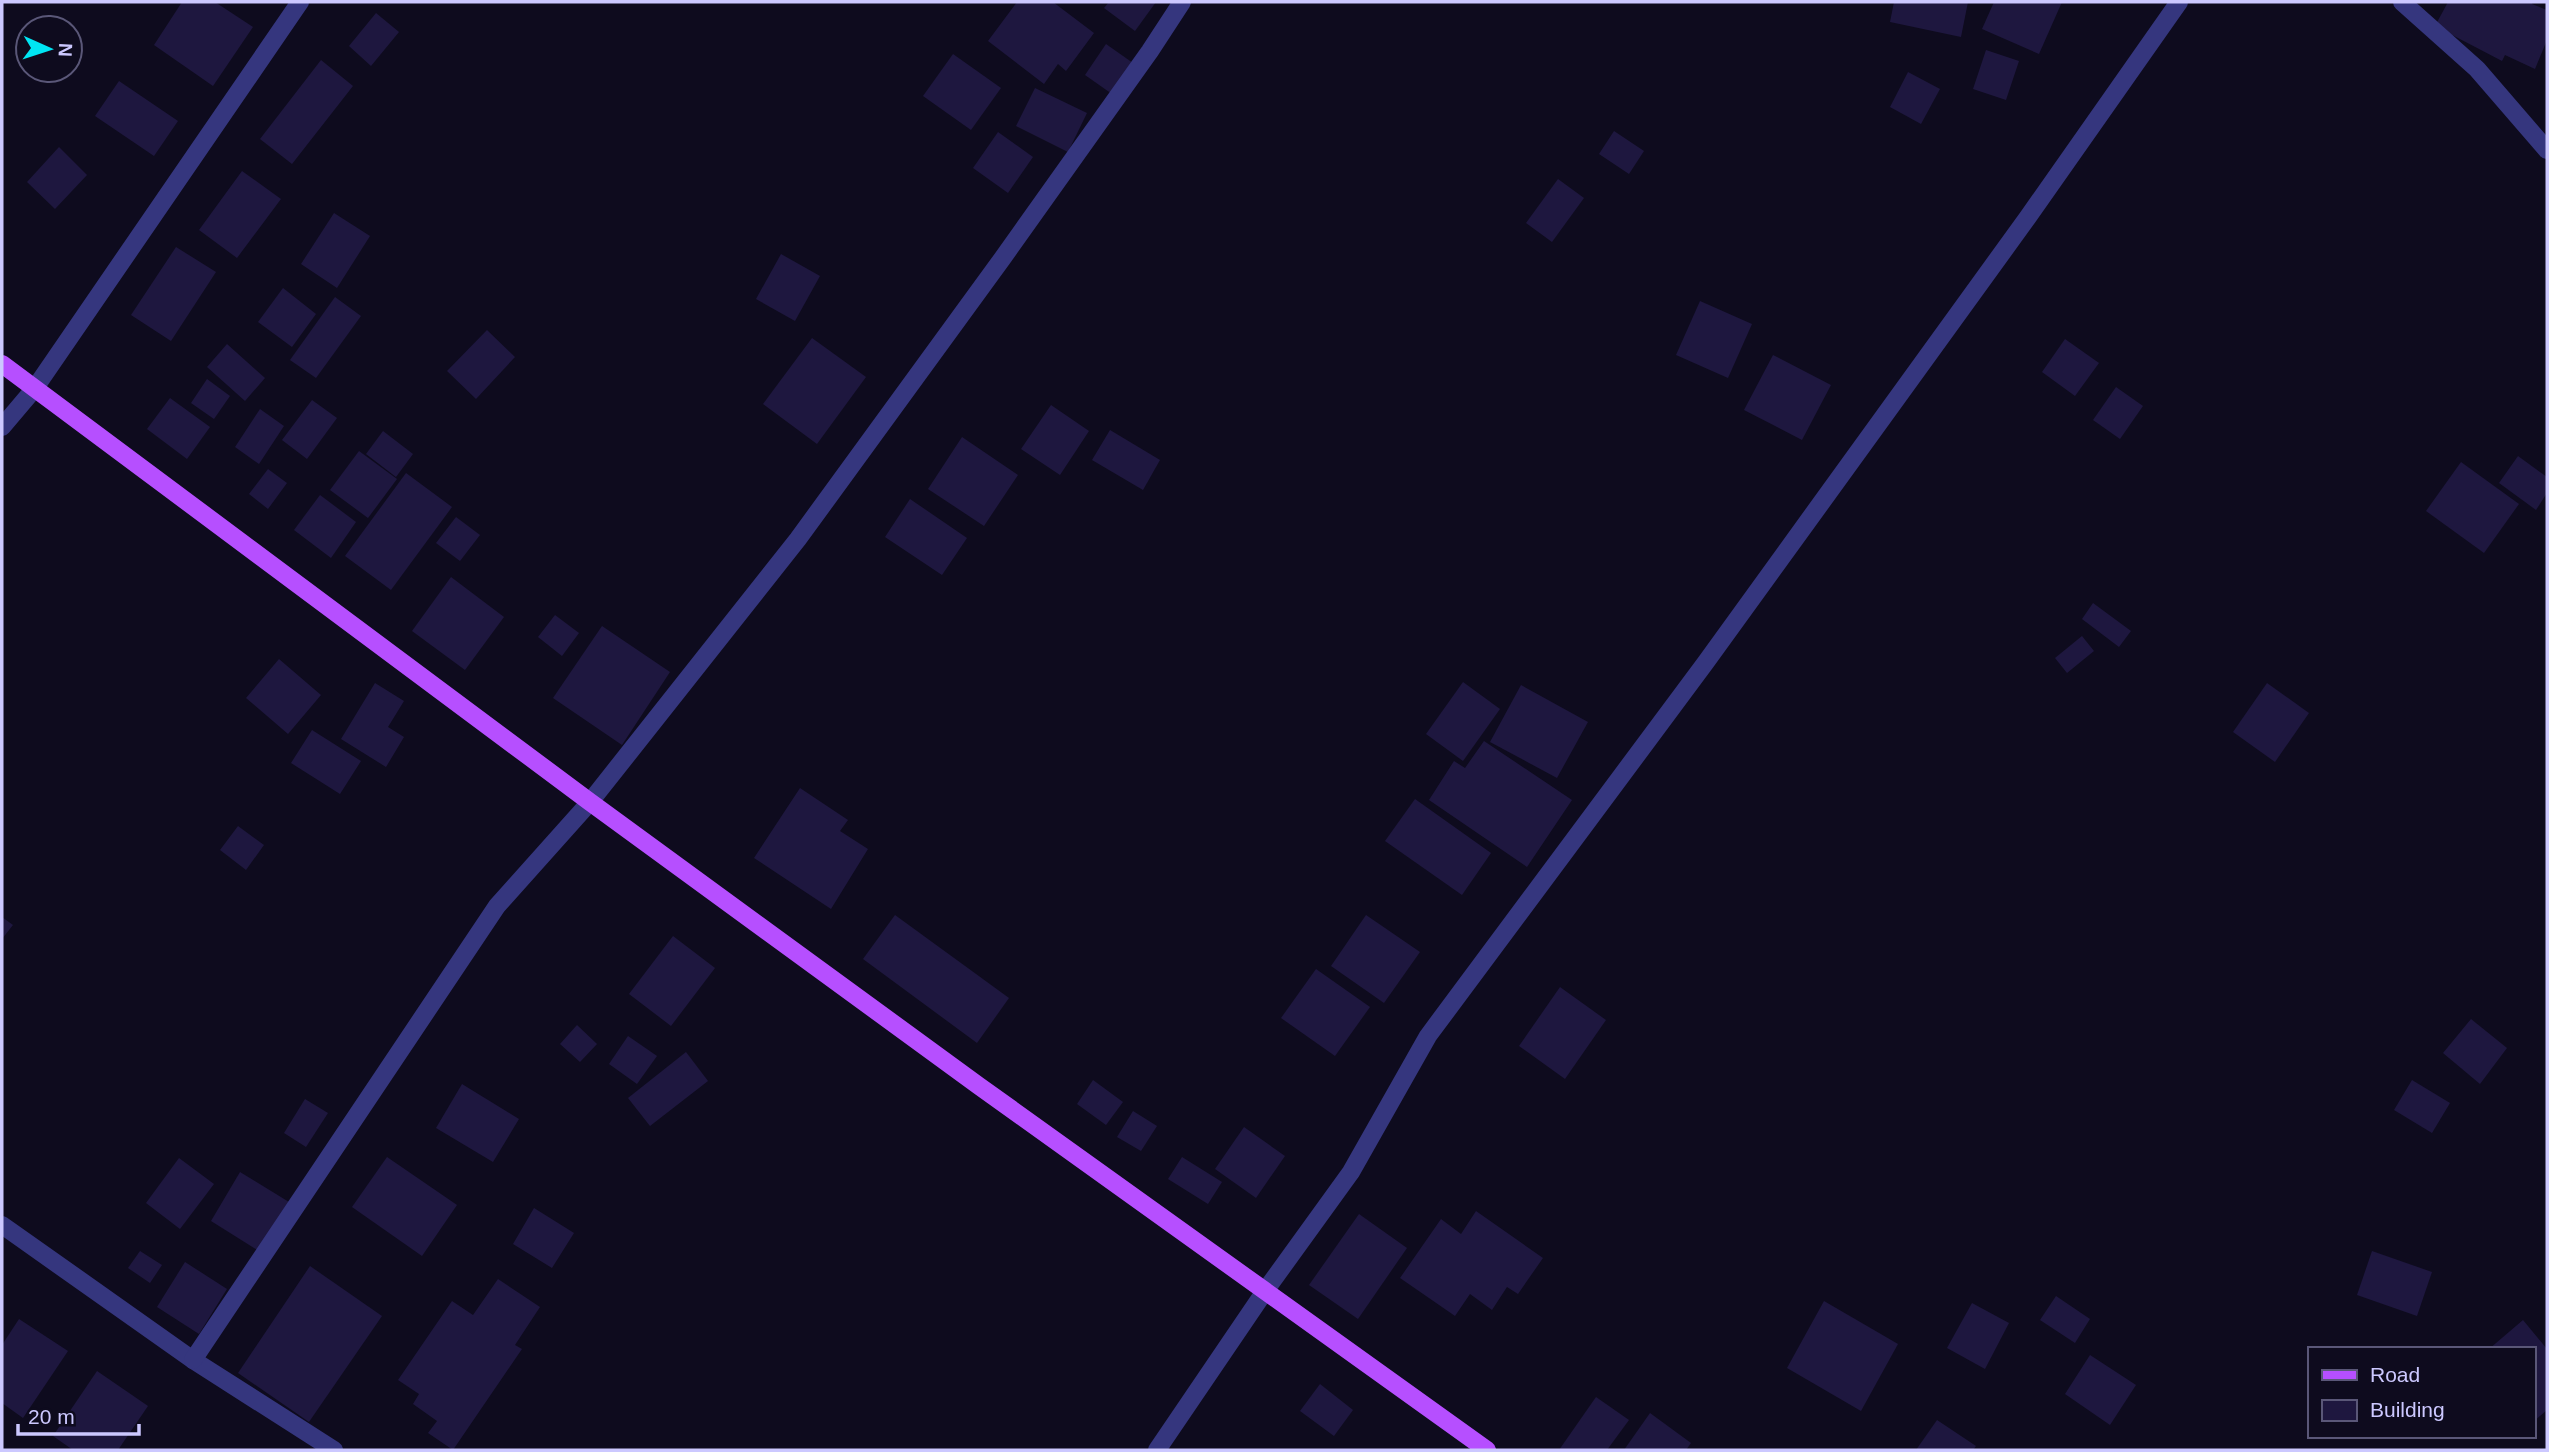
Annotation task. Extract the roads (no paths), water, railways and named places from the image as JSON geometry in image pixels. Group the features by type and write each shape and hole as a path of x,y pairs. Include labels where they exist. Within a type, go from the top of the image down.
{"main road":[{"path":"2,364 590,802 979,1086 1487,1450"}],"street":[{"path":"2,428 35,388 300,2"},
{"path":"193,1360 497,906 590,802 798,539 1018,237 1182,2"},
{"path":"1157,1450 1265,1291 1351,1172 1428,1035 1714,651 2028,217 2179,2"},
{"path":"2402,2 2477,69 2547,150"},
{"path":"2,1225 193,1360 334,1450"}]}
